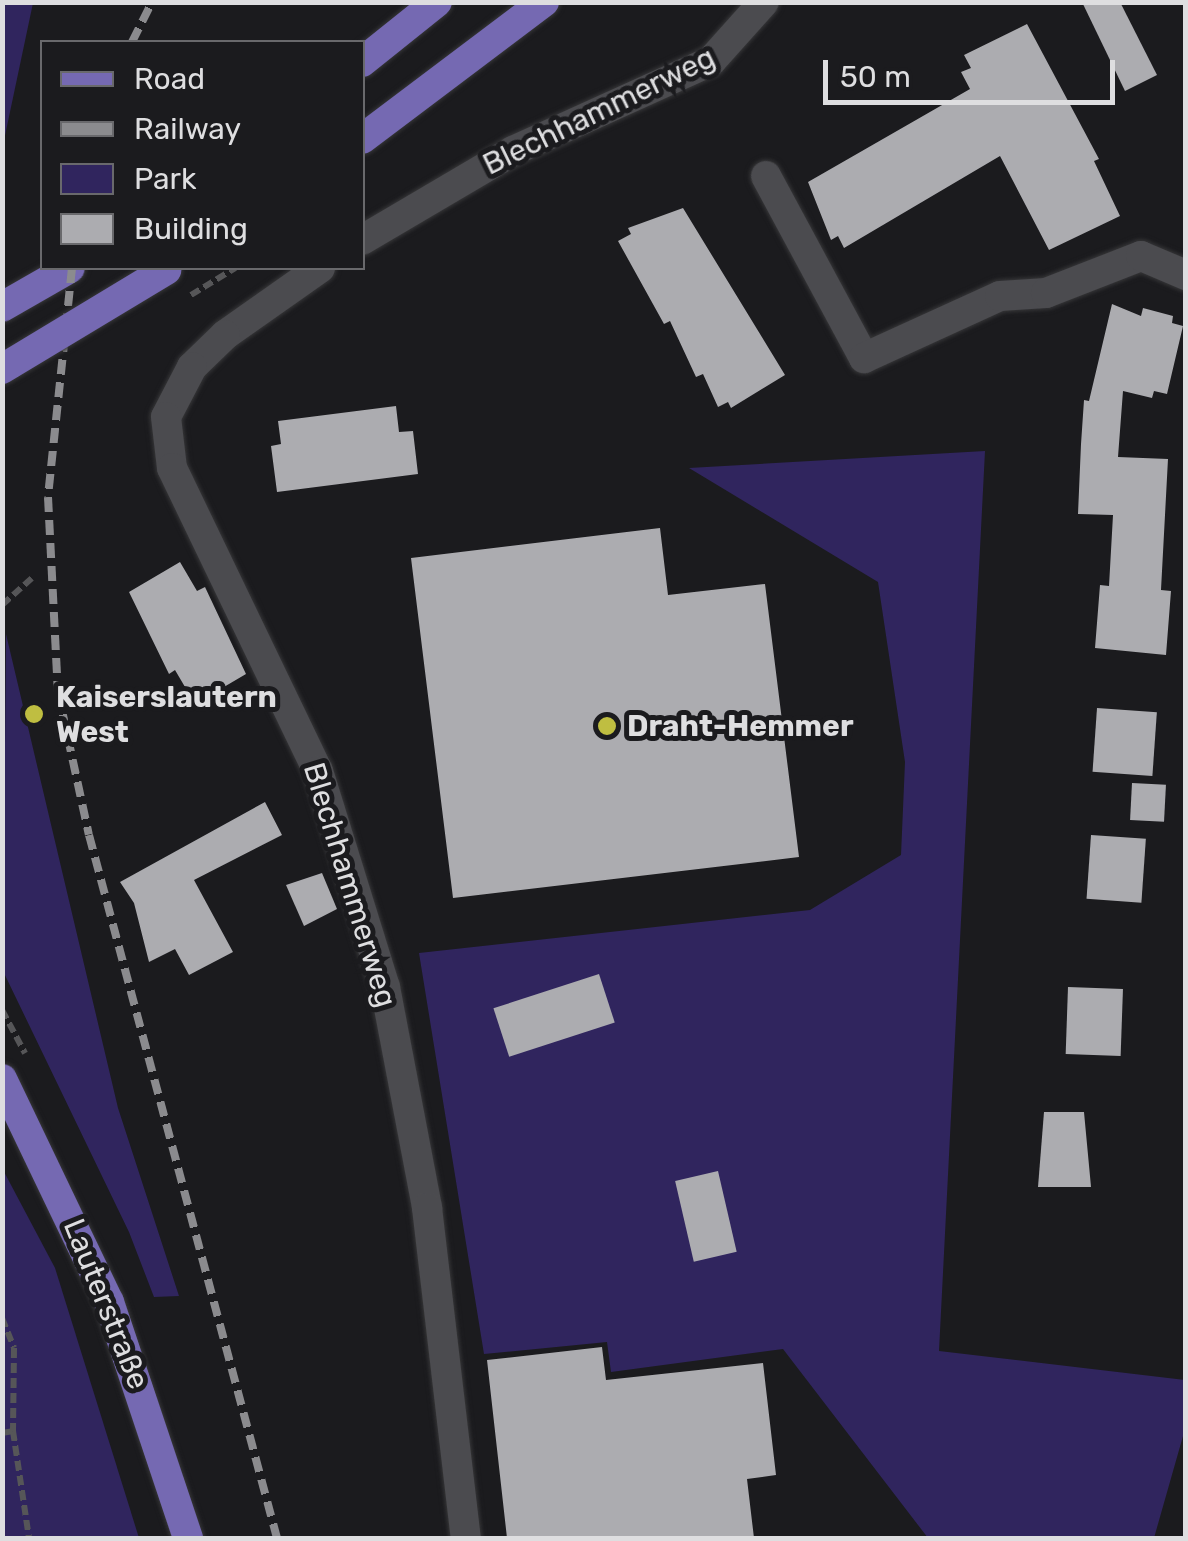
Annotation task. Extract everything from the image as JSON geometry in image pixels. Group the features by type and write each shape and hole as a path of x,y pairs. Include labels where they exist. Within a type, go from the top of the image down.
{"main road":[{"path":"365,60 437,2"},
{"path":"365,137 544,2"},
{"path":"2,307 67,270"},
{"path":"2,369 165,270"},
{"name":"Lauterstraße","path":"2,1079 110,1302 188,1538"}],"street":[{"name":"Blechhammerweg","path":"733,42 736,2"},
{"name":"Blechhammerweg","path":"365,238 513,150 710,61 733,42 764,2"},
{"path":"766,176 864,358 1000,296 1046,293 1141,256 1186,276"},
{"name":"Blechhammerweg","path":"317,270 225,334 192,367 166,417 172,468 318,771 385,987 427,1208 466,1538"}],"path":[{"path":"186,298 231,270"},
{"path":"2,606 32,578"},
{"path":"2,1318 14,1348 13,1431 29,1538"},
{"path":"2,1433 13,1431"}],"green space":[{"path":"2,3 33,3 3,145"},
{"path":"985,451 939,1351 1185,1380 1185,1429 1154,1538 928,1538 783,1349 611,1372 607,1342 484,1354 419,953 810,910 901,855 905,762 878,582 689,468"},
{"path":"6,634 118,1108 179,1296 154,1297 129,1232 3,971"},
{"path":"2,1168 55,1268 139,1538 3,1538"}],"building":[{"path":"1082,2 1120,2 1157,75 1125,91"},
{"path":"1027,24 1099,159 1094,161 1120,216 1049,250 1000,156 844,248 838,236 831,240 808,182 970,89 961,72 971,68 964,55"},
{"path":"683,208 785,375 731,408 728,402 718,407 703,374 696,377 670,321 664,324 618,241 631,234 628,228"},
{"path":"1112,304 1141,316 1143,308 1173,316 1172,323 1183,326 1167,394 1154,391 1152,398 1123,391 1118,457 1168,459 1161,590 1171,591 1166,655 1095,648 1100,585 1109,586 1113,515 1078,514 1081,444 1084,400 1089,401"},
{"path":"396,406 399,432 413,431 418,474 277,492 271,446 281,444 278,421"},
{"name":"Draht-Hemmer","path":"660,528 668,595 765,584 799,857 453,898 411,558"},
{"path":"180,562 197,591 205,587 246,674 195,704 175,670 169,674 129,592"},
{"path":"1097,708 1157,712 1152,776 1093,772"},
{"path":"1132,783 1166,785 1164,822 1130,820"},
{"path":"265,802 282,835 194,880 233,952 189,975 175,949 149,962 134,903 120,882"},
{"path":"1091,835 1146,839 1141,903 1087,899"},
{"path":"322,873 337,909 304,926 286,885"},
{"path":"599,974 615,1023 509,1057 493,1008"},
{"path":"1068,987 1123,989 1121,1056 1066,1054"},
{"path":"1044,1112 1084,1112 1091,1187 1038,1187"},
{"path":"718,1171 737,1252 694,1262 675,1181"},
{"path":"602,1347 606,1380 763,1363 776,1475 747,1479 754,1538 507,1538 487,1360"}],"railway":[{"path":"133,40 152,2"},
{"path":"72,270 48,497 58,692 89,835 277,1538"}],"place":[{"name":"Kaiserslautern West","path":"34,714"},
{"name":"Draht-Hemmer","path":"607,726"}]}
